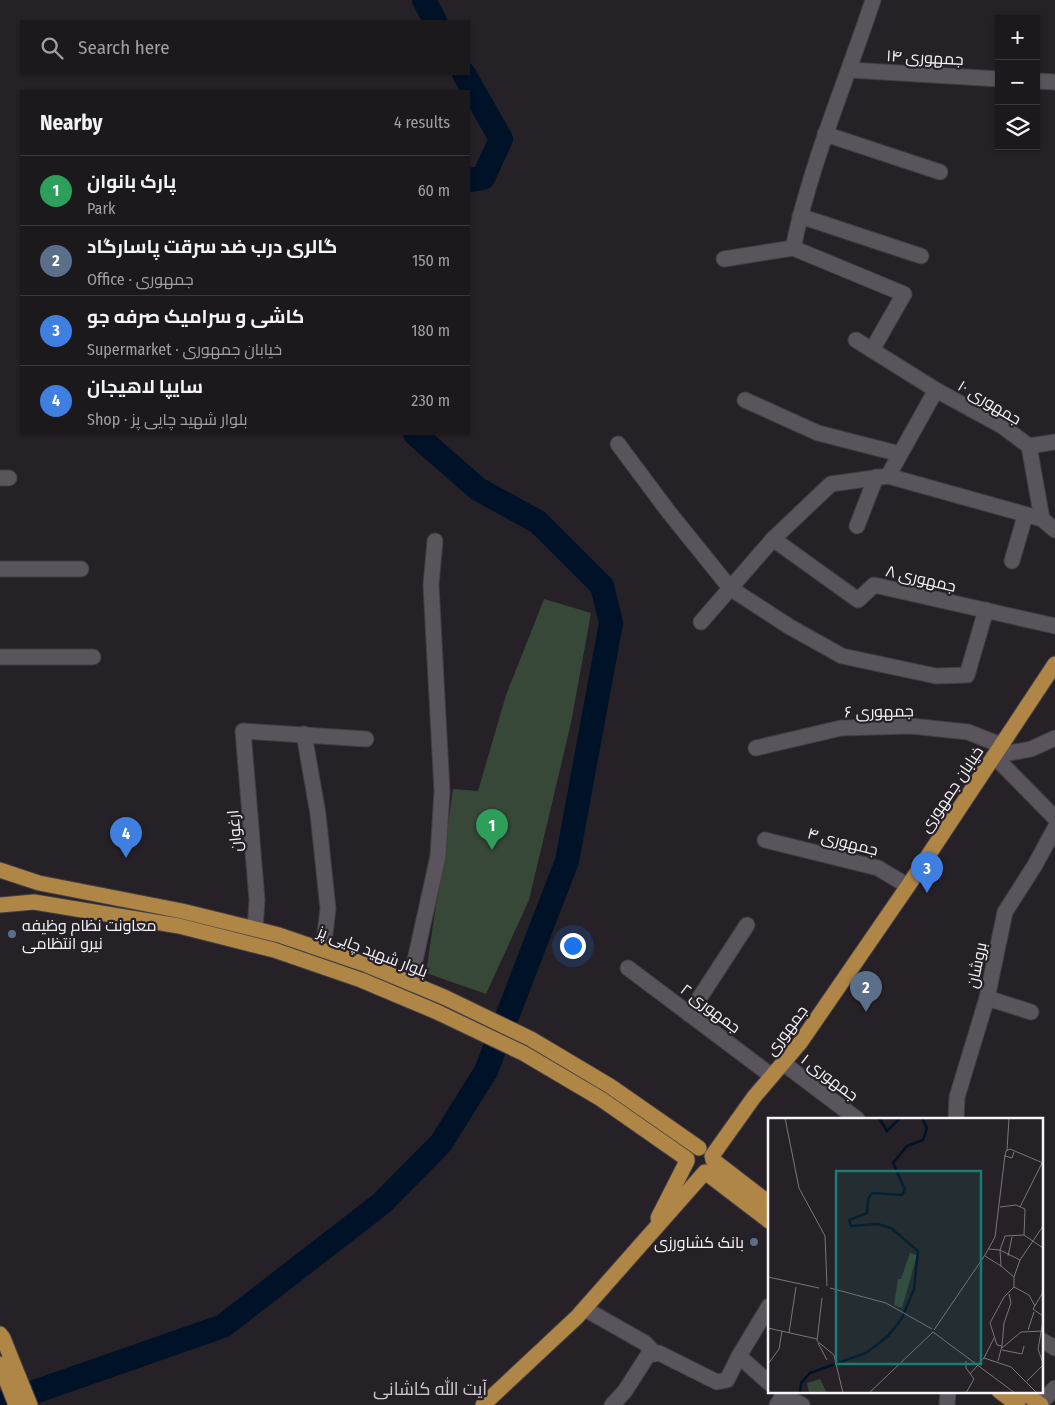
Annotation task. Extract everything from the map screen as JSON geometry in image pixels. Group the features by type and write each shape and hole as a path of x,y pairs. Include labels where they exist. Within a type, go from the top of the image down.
{"main road":[{"name":"خیابان جمهوری","path":"842,982 1055,664"},
{"name":"بلوار شهید چایی پز","path":"0,870 39,883 182,910 279,935 367,965 410,983 530,1039 610,1086 706,1157 701,1173 690,1169 687,1160 601,1099 523,1053 437,1012 361,980 274,950 179,926 34,902 0,905"},
{"name":"جمهوری","path":"706,1157 800,1043 842,982"},
{"path":"646,1239 692,1150 706,1157 768,1202"},
{"path":"706,1157 768,1220"},
{"path":"483,1405 584,1309 646,1239 706,1157"},
{"path":"0,1334 3,1338 6,1367 16,1405"},
{"path":"6,1367 30,1405"},
{"path":"1000,1392 1018,1405"},
{"path":"1023,1392 1040,1405"}],"street":[{"path":"793,248 800,216 825,134 874,0"},
{"name":"جمهوری ۱۴","path":"850,70 995,79"},
{"path":"1040,81 1055,82"},
{"path":"825,134 940,172"},
{"path":"800,216 921,256"},
{"path":"724,259 793,248 904,294 872,350"},
{"name":"جمهوری ۱۰","path":"856,340 936,390 1002,426 1029,446 1042,519"},
{"path":"857,526 882,476 900,454 936,390"},
{"path":"745,400 818,433 900,454"},
{"path":"1029,446 1055,442"},
{"path":"618,444 668,511 730,588 790,627 842,656 936,676 968,675 986,610"},
{"path":"701,622 773,539 831,484 882,476 1025,516 1042,519 1055,530"},
{"path":"1012,561 1025,516"},
{"name":"جمهوری ۸","path":"773,539 858,600 874,585 1055,626"},
{"path":"410,983 438,856 441,800 438,699 431,585 435,542"},
{"path":"0,569 81,569"},
{"path":"0,657 93,657"},
{"name":"جمهوری ۶","path":"756,748 841,728 911,726 968,732 998,751"},
{"name":"ارغوان","path":"255,929 257,900 243,731 304,734"},
{"path":"323,950 328,909 318,814 304,734 366,740"},
{"path":"998,751 1031,749 1055,738"},
{"path":"998,751 1055,818"},
{"name":"بروشان","path":"956,1118 957,1097 987,998 1005,912 1035,865 1055,828"},
{"name":"جمهوری ۴","path":"765,840 878,868 908,886"},
{"path":"690,1014 747,925"},
{"name":"جمهوری ۲","path":"628,968 772,1076"},
{"path":"987,998 1031,1012"},
{"name":"جمهوری ۱","path":"783,1063 856,1118"},
{"path":"612,1405 626,1391 648,1355 659,1353 717,1382 727,1380 768,1308"},
{"path":"584,1309 645,1343 655,1354"},
{"path":"1042,1341 1055,1348"},
{"path":"739,1356 768,1382"},
{"path":"1040,1405 1055,1388"},
{"path":"947,1405 948,1392"},
{"path":"780,1397 802,1405"}],"green space":[{"path":"544,599 591,613 571,723 529,900 486,994 426,973 453,789 478,791 506,695"}],"waterway":[{"path":"424,0 434,20"},
{"path":"465,75 501,139 483,178 470,180"},
{"path":"0,1404 223,1326 382,1203 441,1143 486,1071 567,861 611,623 602,586 538,522 478,489 416,435"}],"place":[{"name":"پارک بانوان","path":"492,850"},
{"name":"سایپا لاهیجان","path":"126,858"},
{"name":"کاشی و سرامیک صرفه جو","path":"927,893"},
{"name":"معاونت نظام وظیفه نیرو انتظامی","path":"12,934"},
{"name":"گالری درب ضد سرقت پاسارگاد","path":"866,1012"},
{"name":"بانک کشاورزی","path":"754,1242"}],"district":[{"name":"آیت الله کاشانی","path":"430,1389"}]}
